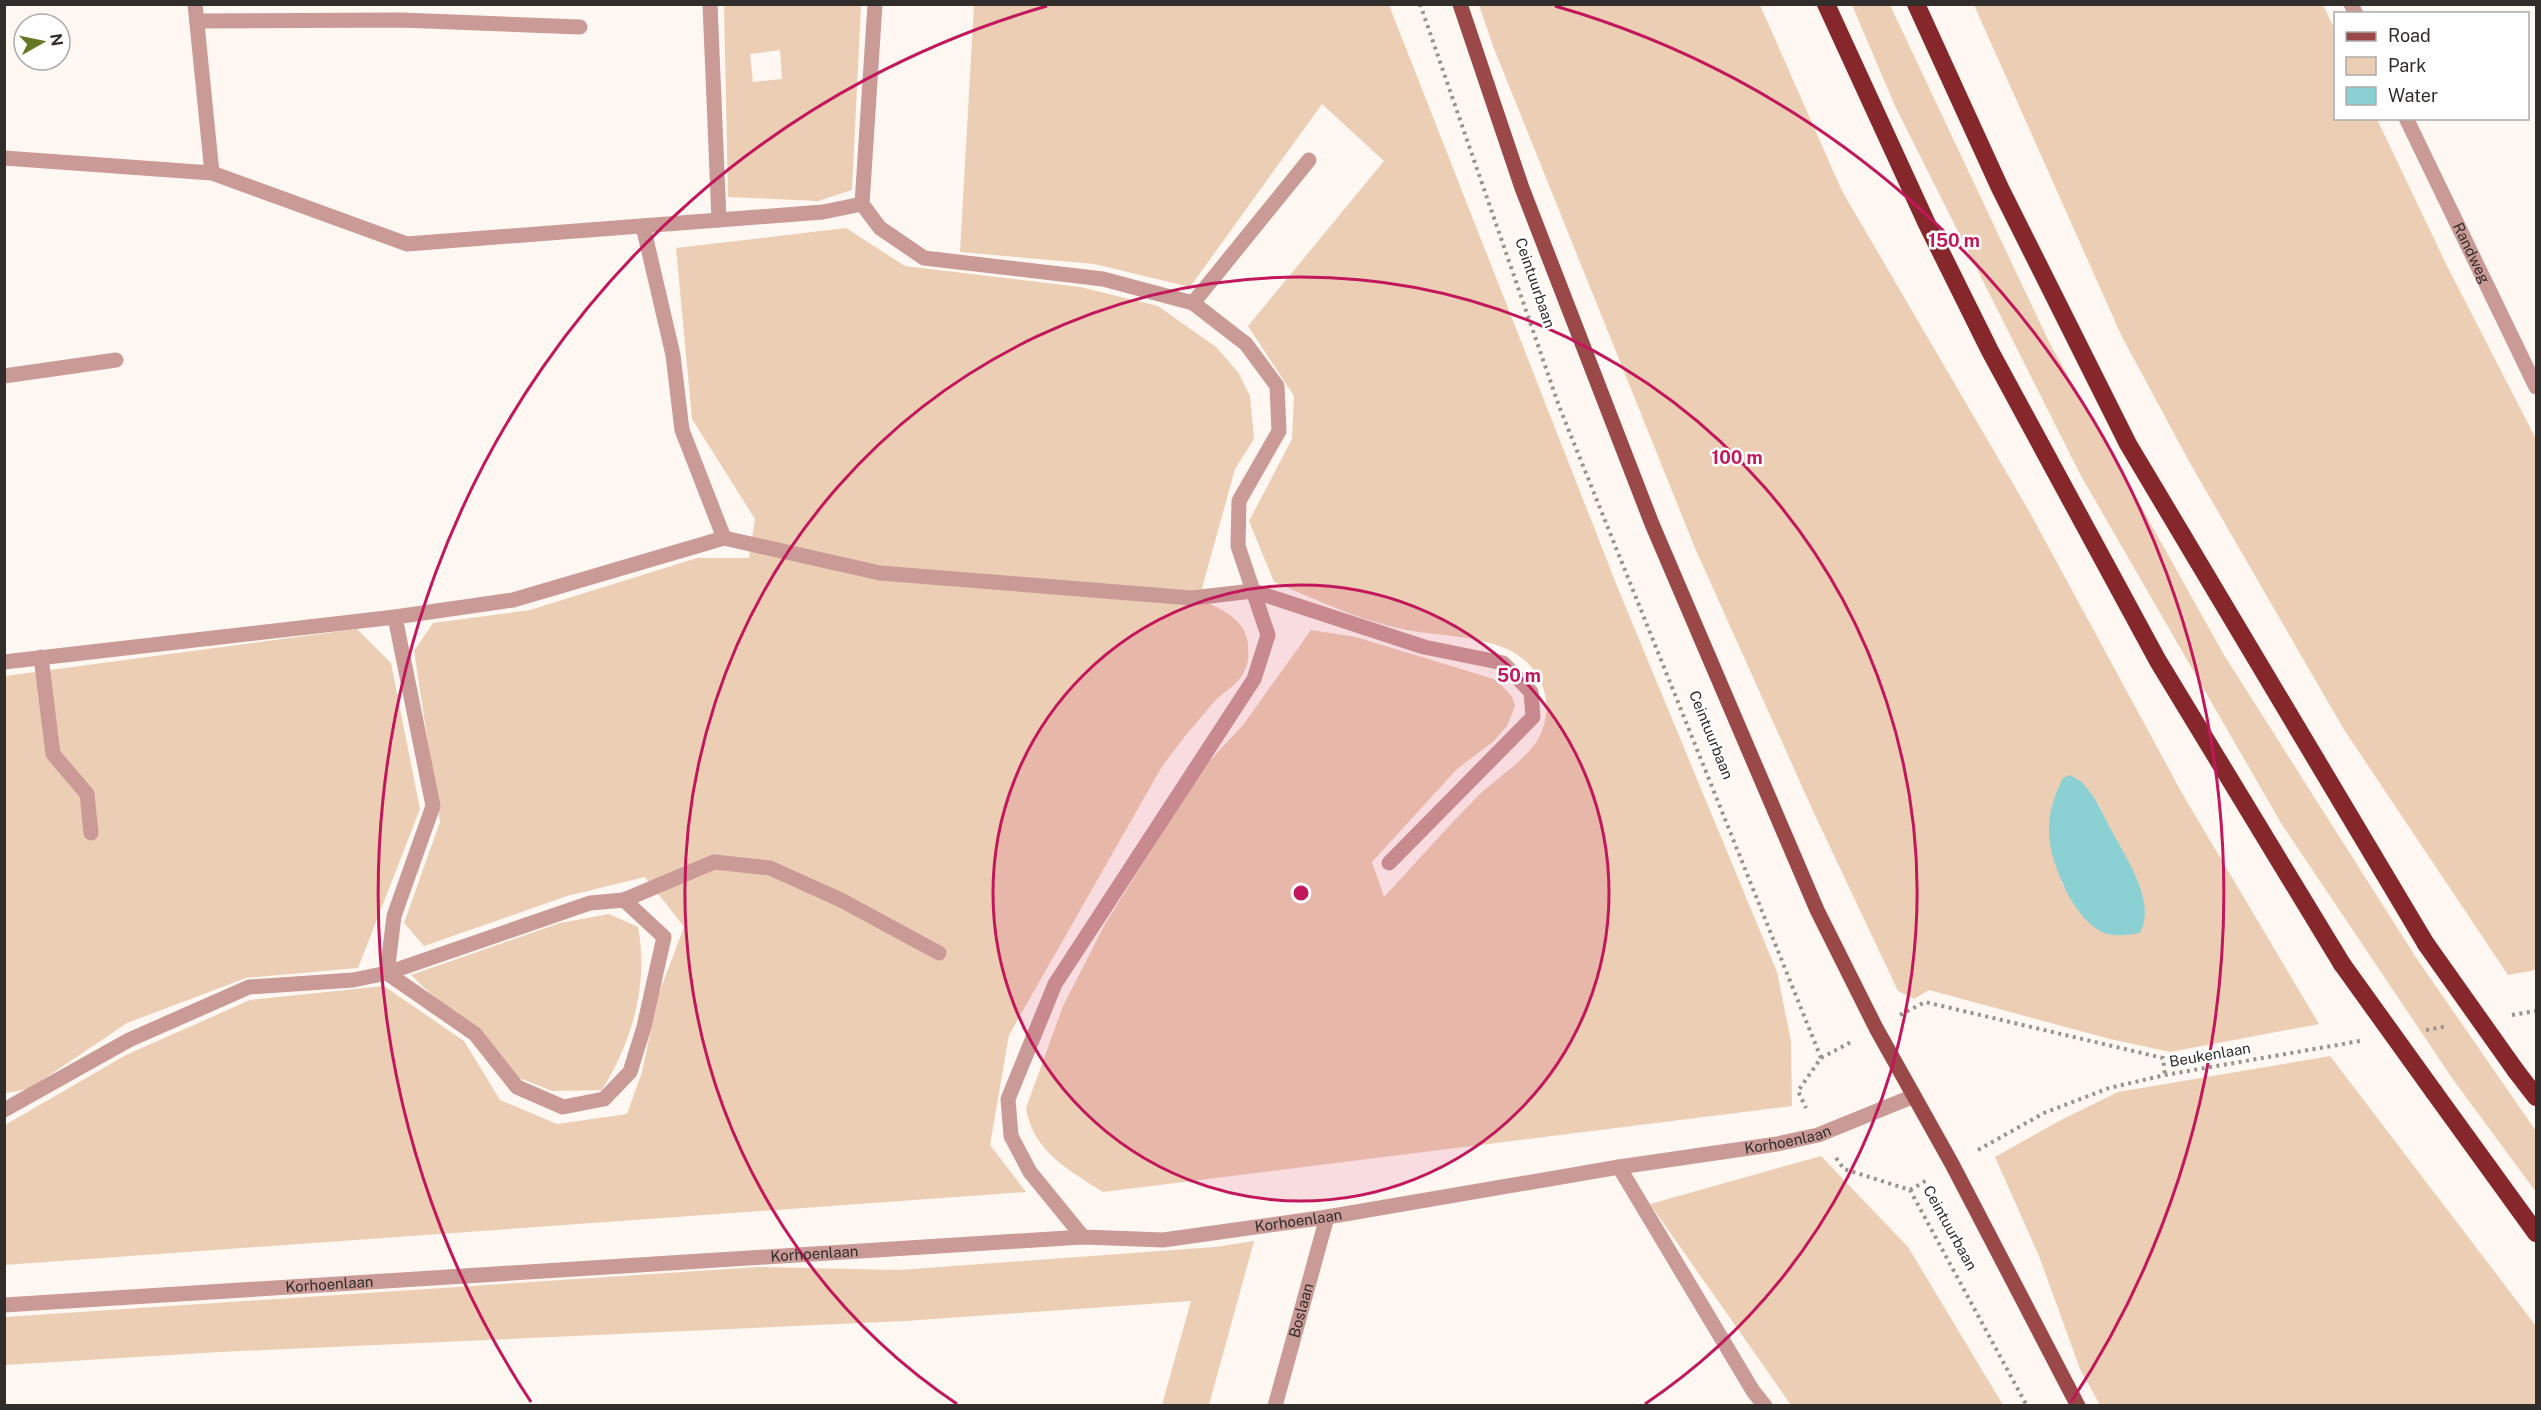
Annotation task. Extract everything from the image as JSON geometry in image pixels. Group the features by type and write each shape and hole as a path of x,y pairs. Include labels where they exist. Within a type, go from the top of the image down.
{"highway":[{"path":"1826,4 1926,224 1995,361 2158,661 2342,964 2536,1233"},
{"path":"1916,4 2000,188 2128,444 2426,944 2536,1097"}],"main road":[{"name":"Ceintuurbaan","path":"1460,4 1522,188 1652,524 1817,910 1876,1028 1952,1164 2078,1406"}],"street":[{"path":"195,4 212,173"},
{"path":"710,4 718,220"},
{"path":"875,4 862,204 880,228 924,258 1103,279 1193,303 1246,344 1277,386 1279,431 1239,501 1238,546 1268,635 1254,679 1055,984 1008,1099 1011,1136 1030,1172 1083,1237"},
{"path":"197,21 401,20 580,27"},
{"name":"Randweg","path":"2407,120 2536,387"},
{"path":"4,158 212,173 407,244 823,212 862,204"},
{"path":"1193,303 1310,160"},
{"path":"643,226 673,355 682,430 724,538"},
{"path":"4,376 116,360"},
{"path":"4,662 395,617 513,600 724,538 880,573 1192,598 1253,591 1424,647 1503,663 1531,692 1533,717 1389,863"},
{"path":"387,973 394,915 433,806 395,617"},
{"path":"41,657 53,754 87,794 91,833"},
{"path":"4,1110 129,1040 249,987 353,980 387,973 590,903 624,900 714,862 770,868 841,900 939,952"},
{"path":"387,973 475,1034 517,1087 563,1107 604,1099 630,1072 644,1027 663,937 624,900"},
{"name":"Korhoenlaan","path":"4,1305 1083,1237 1163,1240 1327,1217 1619,1167 1777,1144 1818,1135 1914,1096"},
{"path":"1619,1167 1753,1391 1765,1406"},
{"name":"Boslaan","path":"1275,1406 1327,1217"}],"path":[{"name":"Ceintuurbaan","path":"1420,4 1559,406 1821,1058 1798,1091 1818,1135 1844,1169 1910,1190 2027,1406"},
{"path":"1821,1058 1925,1002 2163,1058 2165,1075"},
{"path":"2501,1017 2536,1011"},
{"path":"2419,1031 2454,1025"},
{"name":"Beukenlaan","path":"1910,1190 2044,1113 2109,1088 2165,1075 2372,1039"}],"green space":[{"path":"724,5 861,5 852,190 818,201 728,197","holes":["780,50 782,79 753,82 750,54"]},
{"path":"974,5 1389,5 1619,591 1777,972 1791,1041 1792,1106 1103,1192 1066,1167 1044,1148 1036,1137 1026,1108 1063,1006 1105,924 1203,768 1243,725 1311,630 1356,637 1497,680 1512,697 1515,706 1507,726 1494,741 1457,769 1372,862 1384,897 1477,797 1534,745 1543,727 1546,700 1537,674 1523,659 1506,649 1486,642 1386,625 1274,582 1249,521 1292,439 1294,396 1248,326 1384,161 1322,104 1190,287 1094,264 960,252"},
{"path":"1479,5 1760,5 1842,191 2029,511 2183,795 2319,1024 2170,1052 2110,1039 1929,990 1914,999 1898,991 1813,811 1695,548 1493,46","holes":["2098,803 2109,827 2080,912 2061,882"]},
{"path":"1852,5 1890,5 2049,342 2224,655 2417,959 2536,1131 2536,1192 2452,1078 2281,823 2080,474 1895,106"},
{"path":"1974,5 2323,5 2334,28 2334,120 2377,120 2447,266 2536,439 2536,970 2508,975 2343,728 2190,463 2122,337"},
{"path":"846,228 905,266 1080,287 1158,306 1216,347 1238,372 1250,396 1254,439 1235,469 1199,599 1238,622 1247,637 1247,666 1238,681 1214,702 1160,770 1009,1035 990,1145 1026,1192 5,1265 5,1125 126,1055 250,1000 384,986 464,1041 500,1100 557,1124 627,1114 642,1072 659,993 684,927 645,877 567,896 424,946 404,923 440,822 414,651 433,623 530,610 697,558 749,558 755,519 692,419 676,248"},
{"path":"357,629 391,663 420,809 358,968 246,978 127,1023 29,1089 5,1093 5,676"},
{"path":"609,914 638,927 641,970 635,1012 629,1032 622,1052 602,1090 552,1091 517,1077 411,975 560,923"},
{"path":"2330,1056 2536,1326 2536,1405 2100,1405 2080,1369 2039,1256 1995,1157 2059,1121 2118,1092"},
{"path":"1821,1156 1908,1247 2003,1405 1791,1405 1650,1204"},
{"path":"1254,1241 1209,1405 1162,1405 1191,1301 905,1321 220,1352 5,1365 5,1317 758,1267 899,1270 1215,1247"}],"water":[{"path":"2070,775 2082,783 2096,800 2130,864 2145,907 2140,933 2113,935 2104,933 2093,926 2074,904 2059,876 2049,835 2050,820 2052,805 2063,778"}]}
